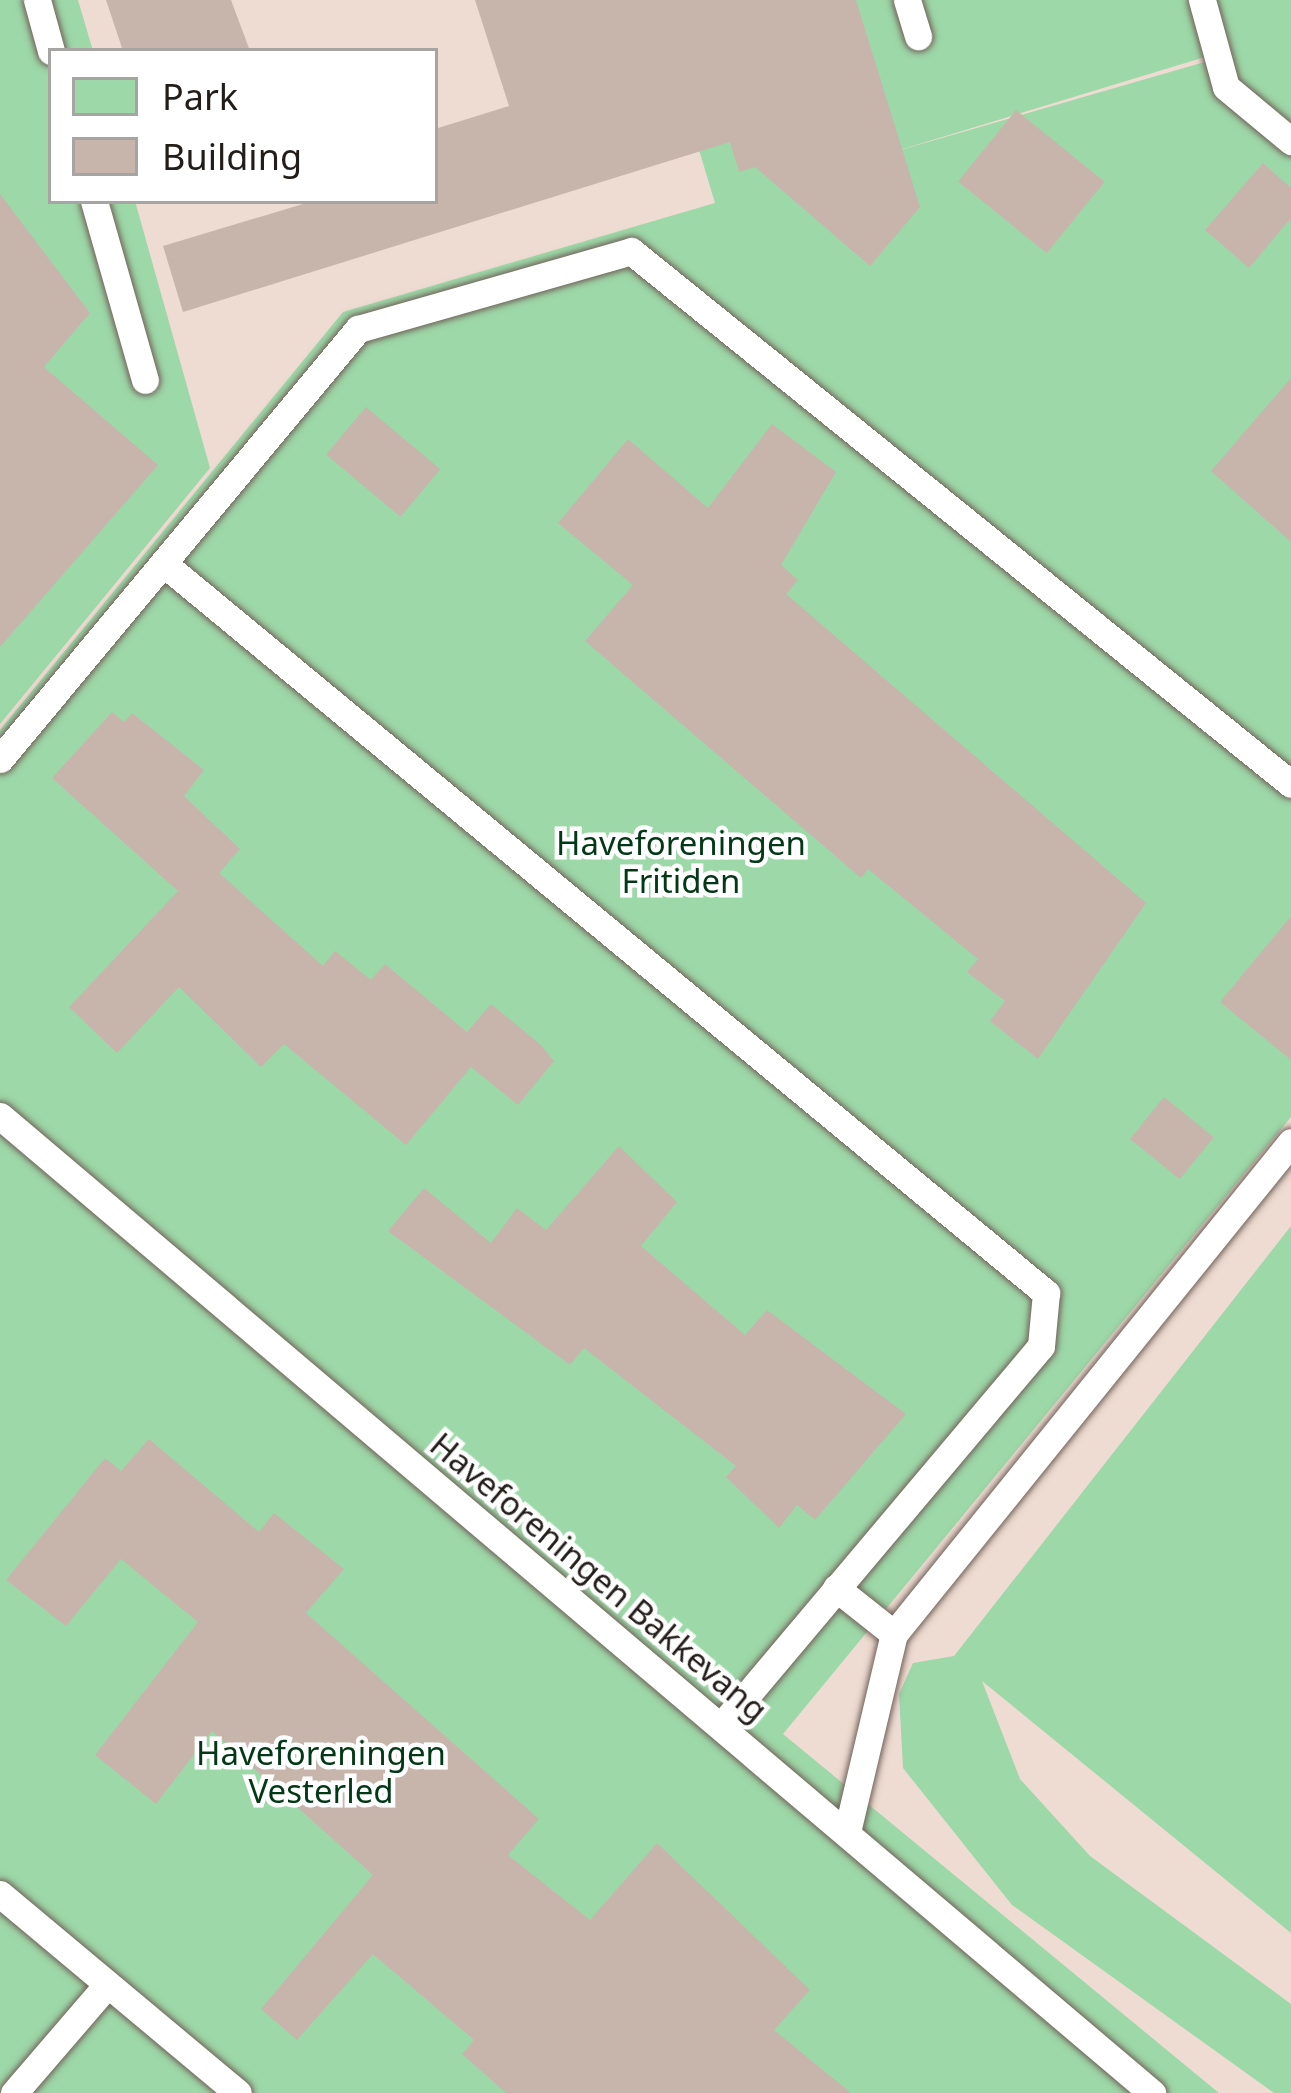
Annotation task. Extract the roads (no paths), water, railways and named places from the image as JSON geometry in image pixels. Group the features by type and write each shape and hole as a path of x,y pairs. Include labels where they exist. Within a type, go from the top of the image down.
{"lane":[{"path":"37,0 50,48"},
{"path":"907,0 917,36"},
{"path":"1202,0 1226,87 1291,142"},
{"path":"95,204 145,380"},
{"path":"0,759 358,328 631,251 1291,784"},
{"path":"163,563 1046,1293 1041,1346 721,1726"},
{"name":"Haveforeningen Bakkevang","path":"0,1116 848,1828 1153,2093"},
{"path":"848,1828 895,1634 1291,1142"},
{"path":"836,1588 895,1634"},
{"path":"0,1894 238,2093"},
{"path":"14,2093 106,1985"}],"park label":[{"name":"Haveforeningen Fritiden","path":"681,862"},
{"name":"Haveforeningen Vesterled","path":"321,1772"}]}
